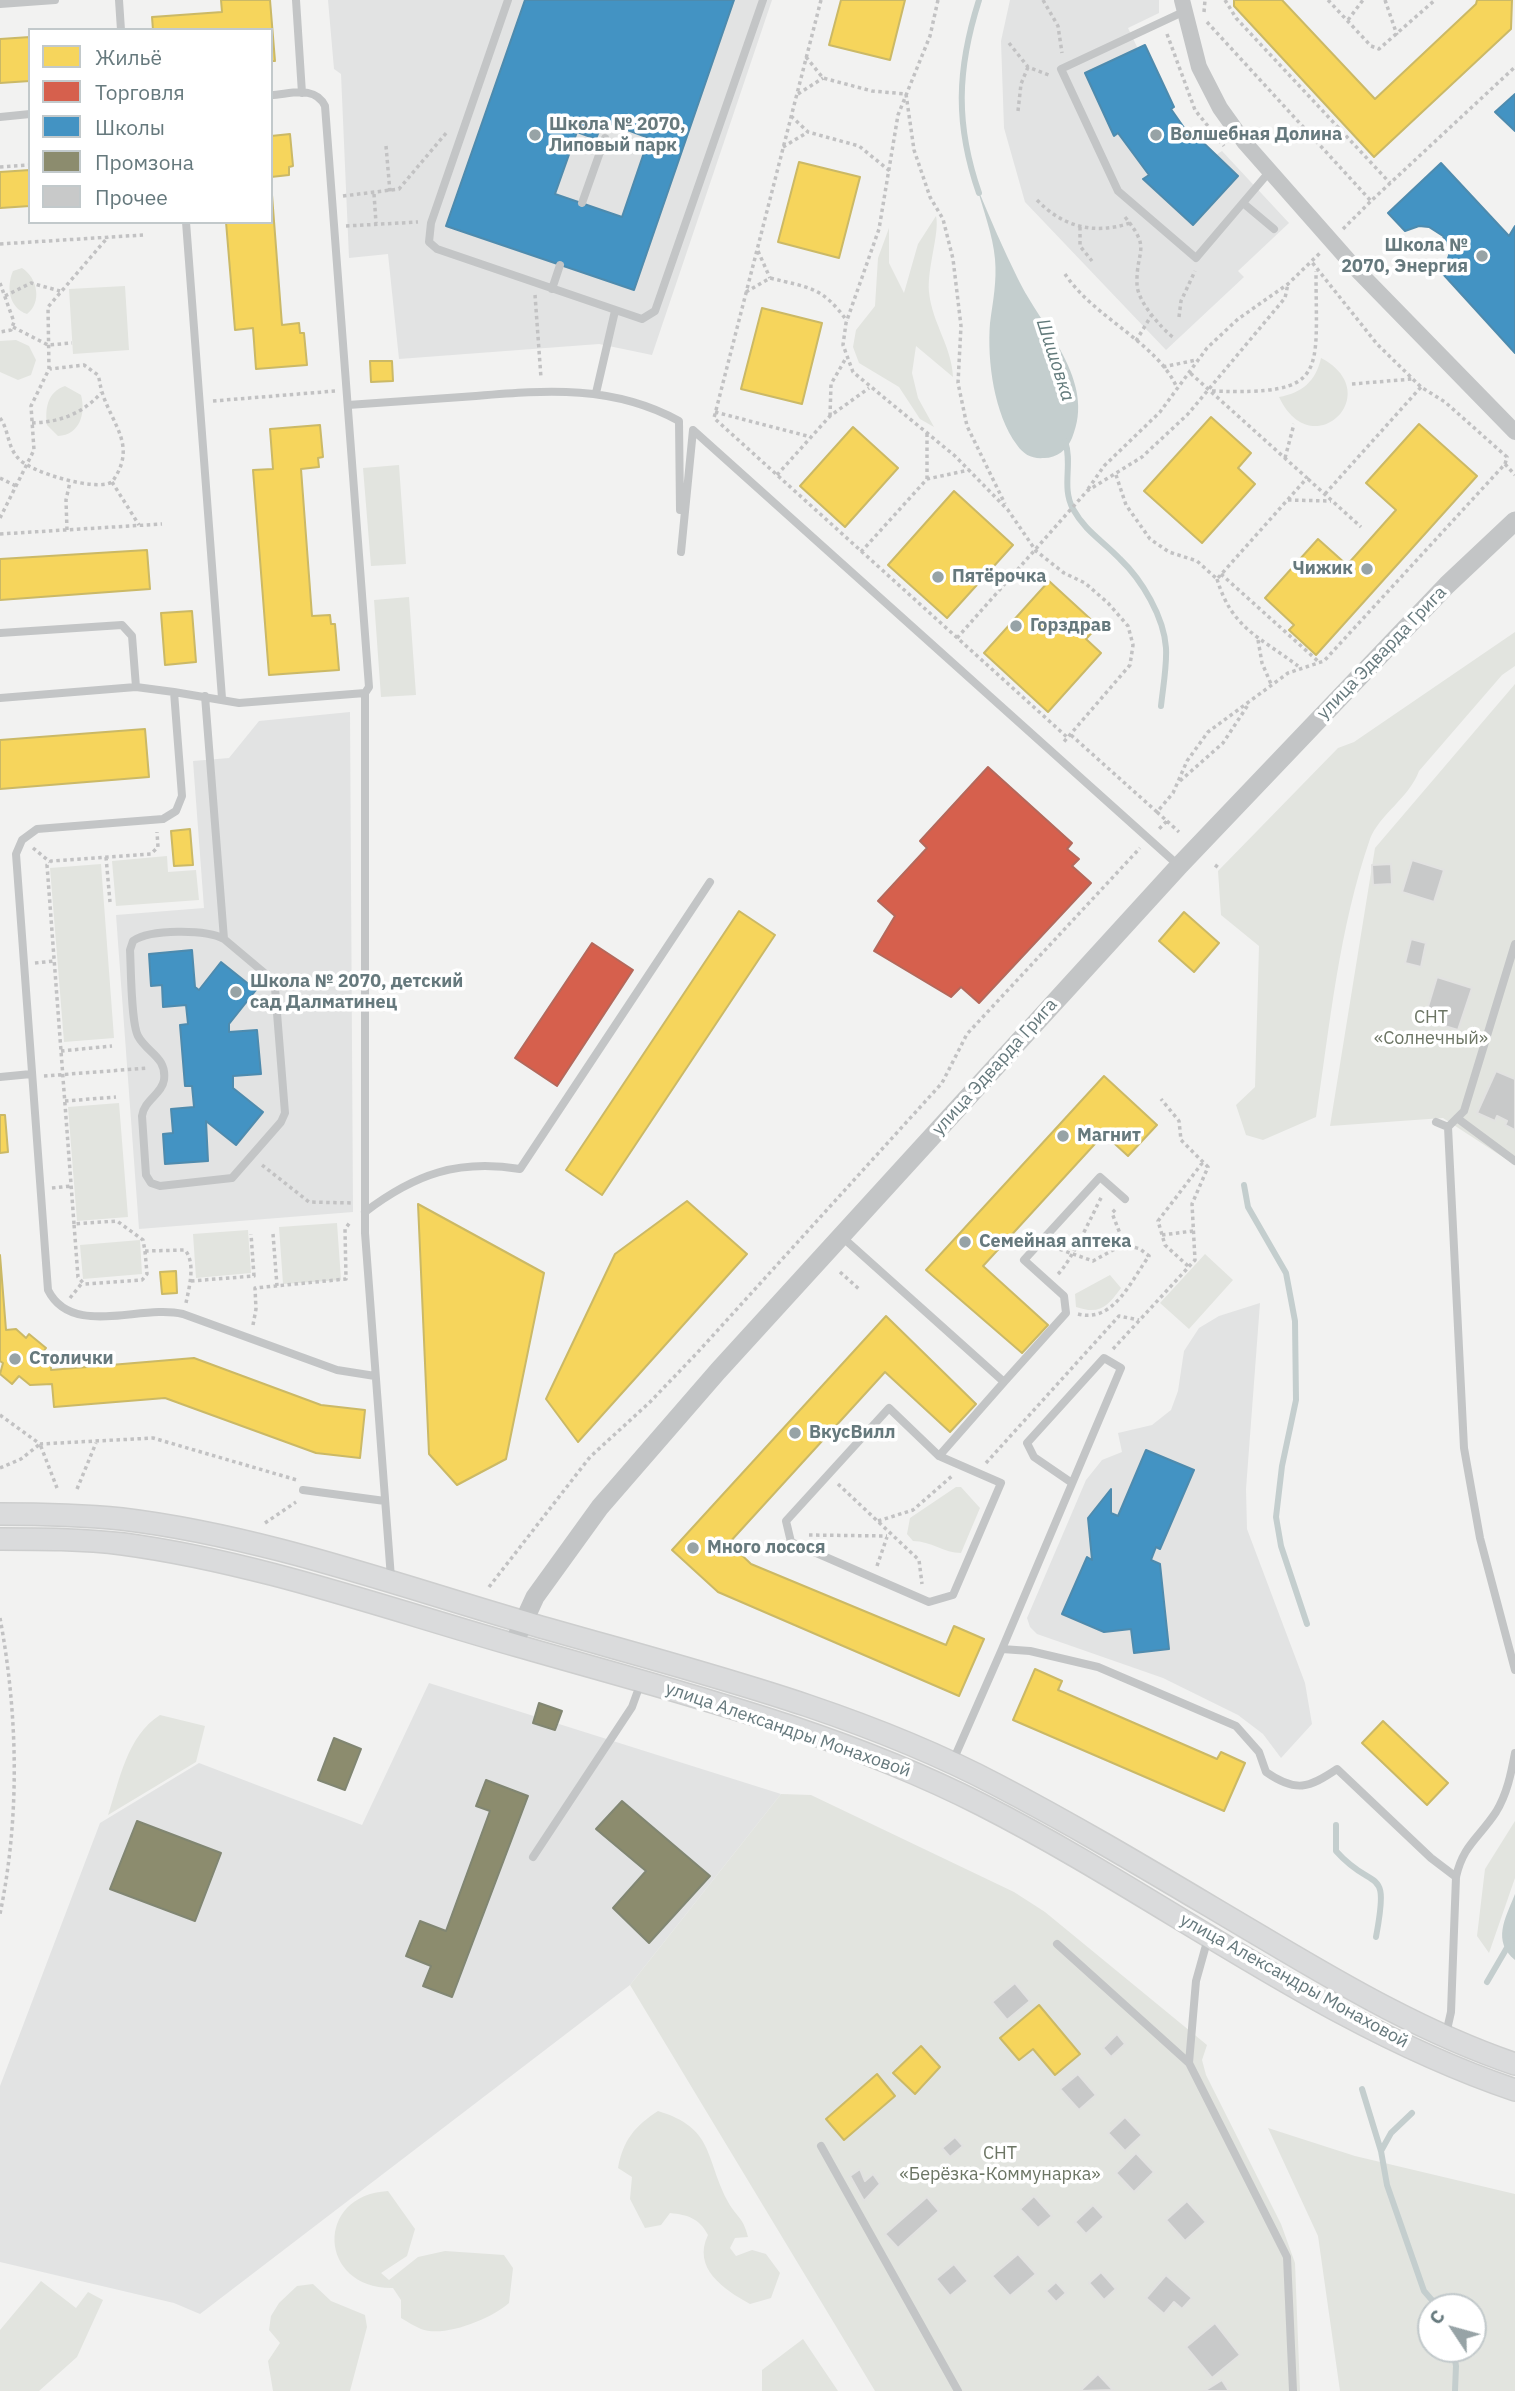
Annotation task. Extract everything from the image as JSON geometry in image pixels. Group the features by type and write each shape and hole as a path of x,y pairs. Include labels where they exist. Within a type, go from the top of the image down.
{"main road":[{"name":"улица Александры Монаховой","path":"0,1514 83,1516 186,1530 271,1549 807,1707 952,1763 1055,1816 1352,1989 1446,2036 1515,2064"},
{"name":"улица Александры Монаховой","path":"0,1539 81,1540 181,1553 264,1573 641,1682 787,1727 919,1774 1043,1838 1376,2029 1440,2060 1515,2090"}],"street":[{"path":"1183,6 1199,67 1220,108 1270,171 1357,270 1515,432"},
{"name":"улица Эдварда Грига","path":"513,1644 535,1597 600,1507 841,1236 1179,866 1447,584 1515,521"}],"lane":[{"path":"0,4 55,0"},
{"path":"119,0 121,28"},
{"path":"296,0 303,93"},
{"path":"508,0 427,238 437,249 642,319 655,311 763,0"},
{"path":"1183,6 1063,72 1118,191 1196,258 1270,171"},
{"path":"273,95 317,94 326,106 369,683 365,693 365,1212 391,1584"},
{"path":"0,117 28,114"},
{"path":"582,204 605,138"},
{"path":"1243,203 1274,229"},
{"path":"186,224 222,698"},
{"path":"552,289 561,265"},
{"path":"596,393 615,311"},
{"path":"348,405 542,391 596,393 641,403 679,421 681,552 693,430 1179,866"},
{"path":"0,633 122,625 132,636 136,687"},
{"path":"0,698 136,687 243,703 365,693"},
{"path":"174,692 182,796 176,811 163,819 37,829 22,839 15,859 48,1290 54,1301 66,1312 80,1317 157,1310 183,1314 337,1370 375,1376"},
{"path":"205,696 224,939"},
{"path":"365,1212 402,1187 445,1169 492,1164 520,1169 710,882"},
{"path":"198,932 224,939 268,976 276,994 285,1113 252,1157 228,1180 160,1186 149,1180 142,1112 163,1085 163,1067 160,1059 136,1032 131,944 141,936 198,932"},
{"path":"1514,949 1465,1111 1448,1127 1464,1448 1480,1538 1515,1670"},
{"path":"0,1077 31,1076"},
{"path":"1457,1118 1515,1161"},
{"path":"1436,1122 1448,1127"},
{"path":"939,1456 1066,1310 1064,1296 1024,1259 1100,1177 1125,1199"},
{"path":"841,1236 1004,1382"},
{"path":"952,1763 1002,1649 1121,1368 1104,1358 1027,1443 1034,1457 1072,1483"},
{"path":"889,1408 939,1456 977,1473 1001,1483 953,1595 929,1602 791,1542 786,1521 889,1408"},
{"path":"303,1490 385,1501"},
{"path":"1002,1649 1030,1651 1098,1667 1236,1726 1259,1752 1266,1772 1291,1786 1313,1785 1337,1769 1431,1858 1457,1877"},
{"path":"533,1857 632,1707 641,1682"},
{"path":"1446,2036 1451,2012 1457,1877 1461,1856 1498,1808 1509,1784 1515,1754"},
{"path":"1189,2063 1196,1981 1209,1935"},
{"path":"1057,1944 1189,2063 1287,2258 1293,2391"},
{"path":"821,2147 958,2391"}],"path":[{"path":"821,0 715,412 717,422 1068,738 1119,681 1130,665 1133,645 1128,626 1108,603 1085,583 1064,573 1036,551 1008,510 967,426 958,383 961,326 953,259 943,219 925,185 914,150 906,94"},
{"path":"938,0 930,36 906,94 892,146 891,172 875,246 847,321 843,345 853,372 869,388 927,431 1008,510"},
{"path":"1009,43 1028,66 1045,75 1063,72 1059,32 1043,0"},
{"path":"1205,0 1206,18 1214,31 1371,201"},
{"path":"1225,0 1236,18 1390,183"},
{"path":"1328,0 1376,49 1398,35 1435,0"},
{"path":"1348,20 1363,0"},
{"path":"1385,0 1398,35"},
{"path":"806,57 823,78 879,92 906,94"},
{"path":"1018,111 1021,84 1028,66"},
{"path":"1344,228 1515,67"},
{"path":"796,95 823,78"},
{"path":"791,116 808,132 859,146 891,172"},
{"path":"332,197 390,192 405,185 454,123"},
{"path":"783,148 808,132"},
{"path":"386,146 390,192"},
{"path":"0,167 28,165"},
{"path":"374,193 376,223"},
{"path":"1037,200 1056,217 1080,227 1105,229 1130,223"},
{"path":"1123,215 1142,243 1137,287 1151,316 1174,338"},
{"path":"348,225 431,223"},
{"path":"1080,227 1080,246 1091,261"},
{"path":"0,244 143,235"},
{"path":"0,518 34,447 33,401 49,369 47,311 60,290 108,237"},
{"path":"757,249 770,278"},
{"path":"957,638 1036,551 1087,491 1104,466 1155,418 1197,360 1238,320 1288,284 1321,251"},
{"path":"1179,317 1179,306 1194,279 1196,258"},
{"path":"1311,261 1377,344 1421,387 1445,402 1507,457"},
{"path":"1210,391 1290,388 1305,377 1313,363 1316,345 1316,269"},
{"path":"1065,274 1086,302 1136,341 1163,367 1177,388"},
{"path":"746,292 770,278 826,295 847,321"},
{"path":"0,282 13,327"},
{"path":"5,296 32,283 60,290"},
{"path":"534,283 542,391"},
{"path":"1087,491 1116,475 1167,435 1210,391 1285,298 1288,284"},
{"path":"1136,341 1151,316"},
{"path":"0,332 13,327 48,345 72,343"},
{"path":"830,416 831,384 846,358"},
{"path":"1163,367 1197,360"},
{"path":"0,418 12,451 26,465 70,482 103,486 112,482 123,454 123,439 102,393 98,375 89,367 49,369"},
{"path":"1188,371 1361,527"},
{"path":"1352,384 1412,379"},
{"path":"1325,494 1421,387"},
{"path":"776,476 830,416 869,388"},
{"path":"200,402 347,390"},
{"path":"32,423 49,423 78,413 102,393"},
{"path":"715,412 811,437"},
{"path":"1285,458 1294,424"},
{"path":"927,431 927,479"},
{"path":"1178,783 1187,761 1208,732 1271,684 1299,667 1320,663 1505,464 1507,457 1515,449"},
{"path":"1505,464 1515,475"},
{"path":"861,552 927,479 969,470"},
{"path":"1116,475 1126,505 1150,540 1168,552 1198,561 1320,663"},
{"path":"0,478 16,486"},
{"path":"1219,577 1307,478"},
{"path":"0,485 5,481"},
{"path":"67,530 66,500 70,482"},
{"path":"112,482 139,525"},
{"path":"1288,500 1333,501"},
{"path":"0,534 162,524"},
{"path":"1219,577 1231,613 1258,640 1299,667"},
{"path":"1258,640 1262,663 1271,684"},
{"path":"1157,812 1178,783 1223,743 1249,703"},
{"path":"1071,735 1179,832"},
{"path":"22,839 50,862 154,852 158,847 156,819"},
{"path":"489,1587 590,1457 650,1402 697,1353 942,1083 967,1034 1167,821"},
{"path":"106,857 110,902"},
{"path":"50,862 47,867 78,1277 84,1284 142,1280 147,1274 144,1240 119,1222 74,1224"},
{"path":"61,1051 112,1046"},
{"path":"31,1076 163,1067"},
{"path":"65,1101 116,1097"},
{"path":"1104,1358 1195,1259 1192,1204 1208,1167 1181,1140 1179,1121 1161,1099"},
{"path":"252,1157 309,1202 352,1203"},
{"path":"1188,1266 1165,1245 1158,1221 1203,1162"},
{"path":"1048,1282 1068,1264 1070,1253 1109,1185"},
{"path":"255,1288 345,1280 348,1274 345,1229 349,1222 365,1212"},
{"path":"1112,1213 1124,1244"},
{"path":"1162,1236 1194,1231"},
{"path":"249,1337 256,1313 251,1234"},
{"path":"274,1234 277,1286"},
{"path":"1042,1240 1093,1261 1124,1244 1140,1249 1149,1256 1109,1311 1091,1317 1066,1310"},
{"path":"145,1251 183,1249 189,1255 191,1281 183,1314"},
{"path":"841,1272 859,1289"},
{"path":"191,1281 254,1276"},
{"path":"977,1473 1119,1316 1139,1320"},
{"path":"0,1415 40,1444 57,1488"},
{"path":"0,1468 21,1459 40,1444 159,1440 292,1477 303,1490 290,1508 265,1523"},
{"path":"77,1489 96,1442"},
{"path":"878,1521 914,1510 962,1466"},
{"path":"828,1475 878,1521 888,1534 919,1560 924,1600"},
{"path":"789,1534 888,1534"},
{"path":"873,1578 888,1534"},
{"path":"0,1618 8,1661 15,1796 9,1870 0,1914"}],"shaded area":[{"name":"Школа № 2070, Липовый парк","path":"328,0 772,0 652,355 599,344 399,359 388,254 349,258 341,74 334,69"},
{"path":"1010,0 1159,0 1159,13 1128,28 1138,49 1145,45 1174,107 1171,110 1187,132 1190,130 1216,155 1222,151 1289,223 1238,271 1244,277 1166,350 1025,202 1004,128 1001,41"},
{"name":"Школа № 2070, детский сад Далматинец","path":"350,712 353,1212 139,1229 116,915 204,908 193,761 229,758 259,721"},
{"path":"1260,1303 1246,1489 1247,1529 1305,1683 1312,1724 1281,1758 1263,1734 1238,1715 1163,1678 1037,1634 1030,1627 1027,1618 1086,1480 1102,1460 1122,1452 1118,1433 1152,1425 1171,1410 1178,1391 1184,1351 1199,1328 1219,1316"},
{"path":"429,1683 781,1794 630,1985 200,2314 174,2303 0,2262 0,2086 100,1823 199,1763 362,1825"}],"green space":[{"path":"936,216 929,292 949,355 953,377 916,346 912,373 918,398 934,427 920,419 899,387 859,363 853,347 856,330 875,306 878,258 889,228 889,263 904,293 918,244"},
{"path":"22,268 32,278 36,291 35,304 27,314 16,307 10,290 13,271"},
{"path":"125,286 129,350 73,354 69,289"},
{"path":"16,340 29,346 36,360 31,375 18,380 0,372 0,341"},
{"path":"1321,358 1340,373 1347,389 1346,404 1338,417 1324,425 1309,425 1293,417 1279,397 1307,385 1316,373"},
{"path":"65,386 81,395 83,409 80,422 72,432 58,436 47,425 46,413 54,392"},
{"path":"399,465 406,564 371,566 363,468"},
{"path":"409,597 416,695 381,697 374,600"},
{"path":"1515,632 1515,666 1502,675 1419,771 1408,790 1380,822 1370,839 1350,907 1343,942 1316,1117 1263,1140 1246,1135 1236,1105 1255,1087 1259,946 1221,915 1218,871 1338,748 1354,742"},
{"name":"СНТ «Солнечный»","path":"1515,684 1515,1165 1443,1118 1330,1126 1375,848"},
{"path":"167,856 168,872 196,870 199,900 116,906 112,861"},
{"path":"101,864 114,1038 64,1042 50,868"},
{"path":"119,1103 128,1217 77,1221 68,1107"},
{"path":"337,1223 341,1280 283,1284 279,1227"},
{"path":"248,1230 251,1273 196,1278 193,1234"},
{"path":"140,1240 142,1274 83,1279 80,1245"},
{"path":"1205,1254 1233,1280 1189,1329 1160,1303"},
{"path":"1110,1275 1121,1288 1107,1304 1097,1310 1076,1307 1075,1294"},
{"path":"956,1487 961,1487 980,1508 961,1553 913,1541 907,1534 910,1518"},
{"path":"160,1715 205,1726 196,1762 108,1815 132,1746 149,1724"},
{"name":"СНТ «Берёзка-Коммунарка»","path":"781,1794 811,1795 1014,1892 1045,1912 1207,2045 1202,2060 1206,2075 1281,2224 1295,2263 1300,2391 875,2391 630,1985"},
{"path":"1515,1821 1515,1878 1489,1953 1477,1936 1485,1869"},
{"path":"658,2111 676,2118 699,2135 727,2200 744,2225 748,2237 735,2238 730,2248 736,2256 752,2250 766,2254 780,2273 771,2298 750,2304 730,2292 713,2276 704,2258 708,2235 692,2218 670,2213 661,2225 645,2228 630,2199 632,2177 618,2168 623,2149 631,2135"},
{"path":"1268,2128 1355,2156 1515,2194 1515,2391 1340,2391 1318,2236"},
{"path":"388,2191 415,2229 407,2256 381,2273 389,2280 418,2257 445,2251 504,2255 513,2268 509,2303 479,2321 454,2329 431,2331 421,2329 401,2318 401,2300 393,2288 368,2284 350,2274 339,2259 335,2241 337,2224 347,2208 364,2196"},
{"path":"41,2281 76,2308 88,2292 103,2300 77,2357 39,2391 0,2391 0,2330"},
{"path":"313,2284 331,2301 365,2315 367,2327 350,2391 273,2391 268,2361 280,2343 269,2330 271,2316 279,2303 297,2286"},
{"path":"803,2339 838,2391 762,2391 762,2370"}],"water":[{"path":"977,187 1018,279 1063,355 1072,376 1078,417 1070,442 1053,457 1036,458 1022,451 1009,432 998,403 991,370 989,338 995,259"},
{"path":"1515,1894 1515,1960 1508,1953 1502,1937"}],"building: Жильё":[{"path":"221,0 270,0 272,28 153,28 152,17 222,12"},
{"path":"841,0 905,0 890,60 829,45"},
{"path":"1234,0 1282,0 1375,99 1476,4 1477,0 1512,0 1511,29 1374,157 1234,6"},
{"path":"28,37 28,81 0,83 0,39"},
{"path":"290,134 293,166 289,167 289,175 273,177 273,136"},
{"path":"799,162 860,177 839,258 778,242"},
{"path":"28,170 28,206 0,208 0,172"},
{"path":"273,208 282,325 299,323 300,333 304,333 307,365 256,369 253,328 235,330 226,224 273,224"},
{"path":"762,308 822,323 802,404 741,389"},
{"path":"370,361 392,361 393,381 371,382"},
{"path":"1211,417 1251,453 1238,468 1255,484 1202,543 1144,491"},
{"path":"1419,424 1477,476 1316,655 1289,630 1294,625 1265,598 1318,539 1347,565 1396,510 1366,483"},
{"path":"320,425 323,457 318,458 319,467 301,469 312,616 330,615 331,624 335,624 339,670 269,675 253,470 273,469 270,429"},
{"path":"853,427 898,468 845,527 800,486"},
{"path":"954,491 1013,545 947,618 888,565"},
{"path":"147,550 150,589 0,600 0,559"},
{"path":"1049,581 1098,626 1086,639 1101,653 1048,712 984,653"},
{"path":"192,611 196,662 165,665 161,613"},
{"path":"145,729 149,777 0,789 0,740"},
{"path":"190,829 193,865 174,866 171,831"},
{"path":"739,911 775,935 602,1195 566,1170"},
{"path":"1184,912 1219,943 1194,972 1159,941"},
{"path":"1104,1076 1157,1125 1128,1156 1104,1134 983,1266 1048,1325 1022,1353 926,1270"},
{"path":"0,1115 5,1115 8,1152 0,1153"},
{"path":"687,1201 747,1254 578,1442 546,1399 615,1254"},
{"path":"418,1204 544,1273 506,1459 457,1485 429,1454"},
{"path":"0,1255 6,1330 16,1329 26,1338 29,1334 46,1348 43,1352 50,1357 51,1370 194,1358 321,1405 365,1410 360,1458 316,1453 165,1398 54,1407 52,1384 30,1385 19,1376 12,1384 0,1374 3,1363 0,1361"},
{"path":"176,1271 177,1293 162,1294 160,1272"},
{"path":"886,1316 976,1404 950,1432 885,1372 729,1543 751,1564 946,1645 954,1626 984,1639 959,1696 718,1592 672,1550"},
{"path":"1035,1669 1062,1681 1058,1690 1217,1759 1221,1752 1245,1763 1224,1811 1013,1720"},
{"path":"1383,1721 1448,1783 1427,1805 1362,1743"},
{"path":"1039,2005 1080,2054 1055,2075 1033,2049 1019,2060 1000,2038"},
{"path":"921,2046 940,2067 915,2094 893,2073"},
{"path":"877,2074 895,2096 844,2140 826,2119"}],"building: Торговля":[{"path":"988,767 1072,843 1067,849 1079,859 1072,866 1091,883 979,1003 961,987 951,997 874,951 895,916 878,901 927,848 920,841"},
{"path":"592,943 633,970 557,1086 515,1058"}],"building: Школы":[{"path":"525,0 734,0 634,290 446,226","holes":["603,121 649,138 622,217 555,194 577,132 596,139"]},
{"name":"Волшебная Долина","path":"1145,45 1174,107 1171,109 1187,132 1190,130 1238,176 1193,225 1143,179 1149,175 1118,133 1114,136 1085,73"},
{"path":"1515,94 1515,131 1495,112"},
{"name":"Школа № 2070, Энергия","path":"1441,163 1509,236 1515,226 1515,353 1443,274 1450,252 1443,236 1429,227 1419,226 1405,231 1388,213"},
{"path":"192,950 195,987 199,990 221,962 256,990 229,1024 229,1032 257,1030 261,1074 233,1076 233,1088 263,1112 236,1145 206,1121 208,1161 165,1164 163,1134 173,1133 171,1109 194,1107 192,1086 185,1086 180,1025 188,1024 186,1005 163,1007 162,985 151,986 149,954"},
{"path":"1146,1450 1194,1470 1160,1549 1156,1547 1151,1560 1160,1564 1169,1649 1134,1653 1131,1629 1104,1632 1062,1614 1087,1557 1092,1560 1088,1518 1111,1489 1111,1513 1118,1516"}],"building: Промзона":[{"path":"539,1703 562,1711 555,1730 533,1723"},
{"path":"334,1738 361,1749 345,1790 318,1780"},
{"path":"486,1780 528,1796 452,1997 423,1986 431,1966 406,1956 420,1921 446,1931 490,1811 476,1806"},
{"path":"622,1801 710,1876 649,1943 613,1908 646,1871 596,1829"},
{"path":"137,1821 221,1853 195,1921 110,1889"}],"building: Прочее":[{"path":"1412,860 1444,870 1434,902 1402,892"},
{"path":"1391,864 1392,884 1373,885 1372,865"},
{"path":"1411,939 1426,943 1421,967 1405,963"},
{"path":"1437,977 1472,988 1458,1030 1424,1020"},
{"path":"1496,1071 1515,1079 1515,1130 1505,1125 1507,1121 1497,1116 1495,1121 1477,1113"},
{"path":"1015,1983 1030,2001 1007,2020 992,2002"},
{"path":"1117,2034 1125,2044 1111,2057 1103,2048"},
{"path":"1078,2074 1096,2095 1079,2110 1060,2089"},
{"path":"1125,2117 1142,2135 1125,2151 1108,2133"},
{"path":"955,2137 963,2146 950,2157 942,2148"},
{"path":"1136,2153 1154,2172 1134,2192 1116,2173"},
{"path":"860,2169 865,2181 873,2174 880,2184 864,2201 850,2176"},
{"path":"1034,2196 1052,2216 1038,2228 1020,2209"},
{"path":"927,2197 939,2211 898,2248 885,2234"},
{"path":"1187,2201 1206,2222 1185,2241 1166,2220"},
{"path":"1093,2205 1104,2217 1086,2234 1075,2222"},
{"path":"1018,2254 1036,2274 1010,2296 992,2276"},
{"path":"954,2264 968,2281 950,2296 936,2279"},
{"path":"1101,2272 1116,2289 1104,2300 1089,2283"},
{"path":"1166,2275 1192,2298 1182,2309 1174,2302 1164,2314 1146,2298"},
{"path":"1056,2282 1066,2293 1056,2302 1046,2291"},
{"path":"1215,2323 1240,2355 1212,2378 1186,2347"},
{"path":"1098,2374 1113,2390 1080,2391"},
{"path":"1222,2380 1229,2391 1204,2391"}],"waterway":[{"name":"Шишовка","path":"979,0 966,50 962,96 966,143 979,193"},
{"name":"Шишовка","path":"1065,441 1068,458 1067,484 1073,509 1089,530 1136,577 1161,624 1166,655 1161,706"},
{"path":"1244,1185 1248,1207 1286,1273 1295,1321 1296,1400 1282,1466 1276,1517 1281,1546 1307,1624"},
{"path":"1336,1825 1336,1851 1380,1888 1380,1914 1376,1937"},
{"path":"1487,1982 1515,1934"},
{"path":"1362,2089 1381,2151"},
{"path":"1412,2113 1391,2133 1381,2151 1387,2185 1426,2293"},
{"path":"1455,2363 1455,2391"}],"place":[{"name":"Школа № 2070, Липовый парк","path":"535,135"},
{"name":"Волшебная Долина","path":"1156,135"},
{"name":"Школа № 2070, Энергия","path":"1482,256"},
{"name":"Чижик","path":"1367,569"},
{"name":"Пятёрочка","path":"938,577"},
{"name":"Горздрав","path":"1016,626"},
{"name":"Школа № 2070, детский сад Далматинец","path":"236,992"},
{"name":"Магнит","path":"1063,1136"},
{"name":"Семейная аптека","path":"965,1242"},
{"name":"Столички","path":"15,1359"},
{"name":"ВкусВилл","path":"795,1433"},
{"name":"Много лосося","path":"693,1548"}]}
